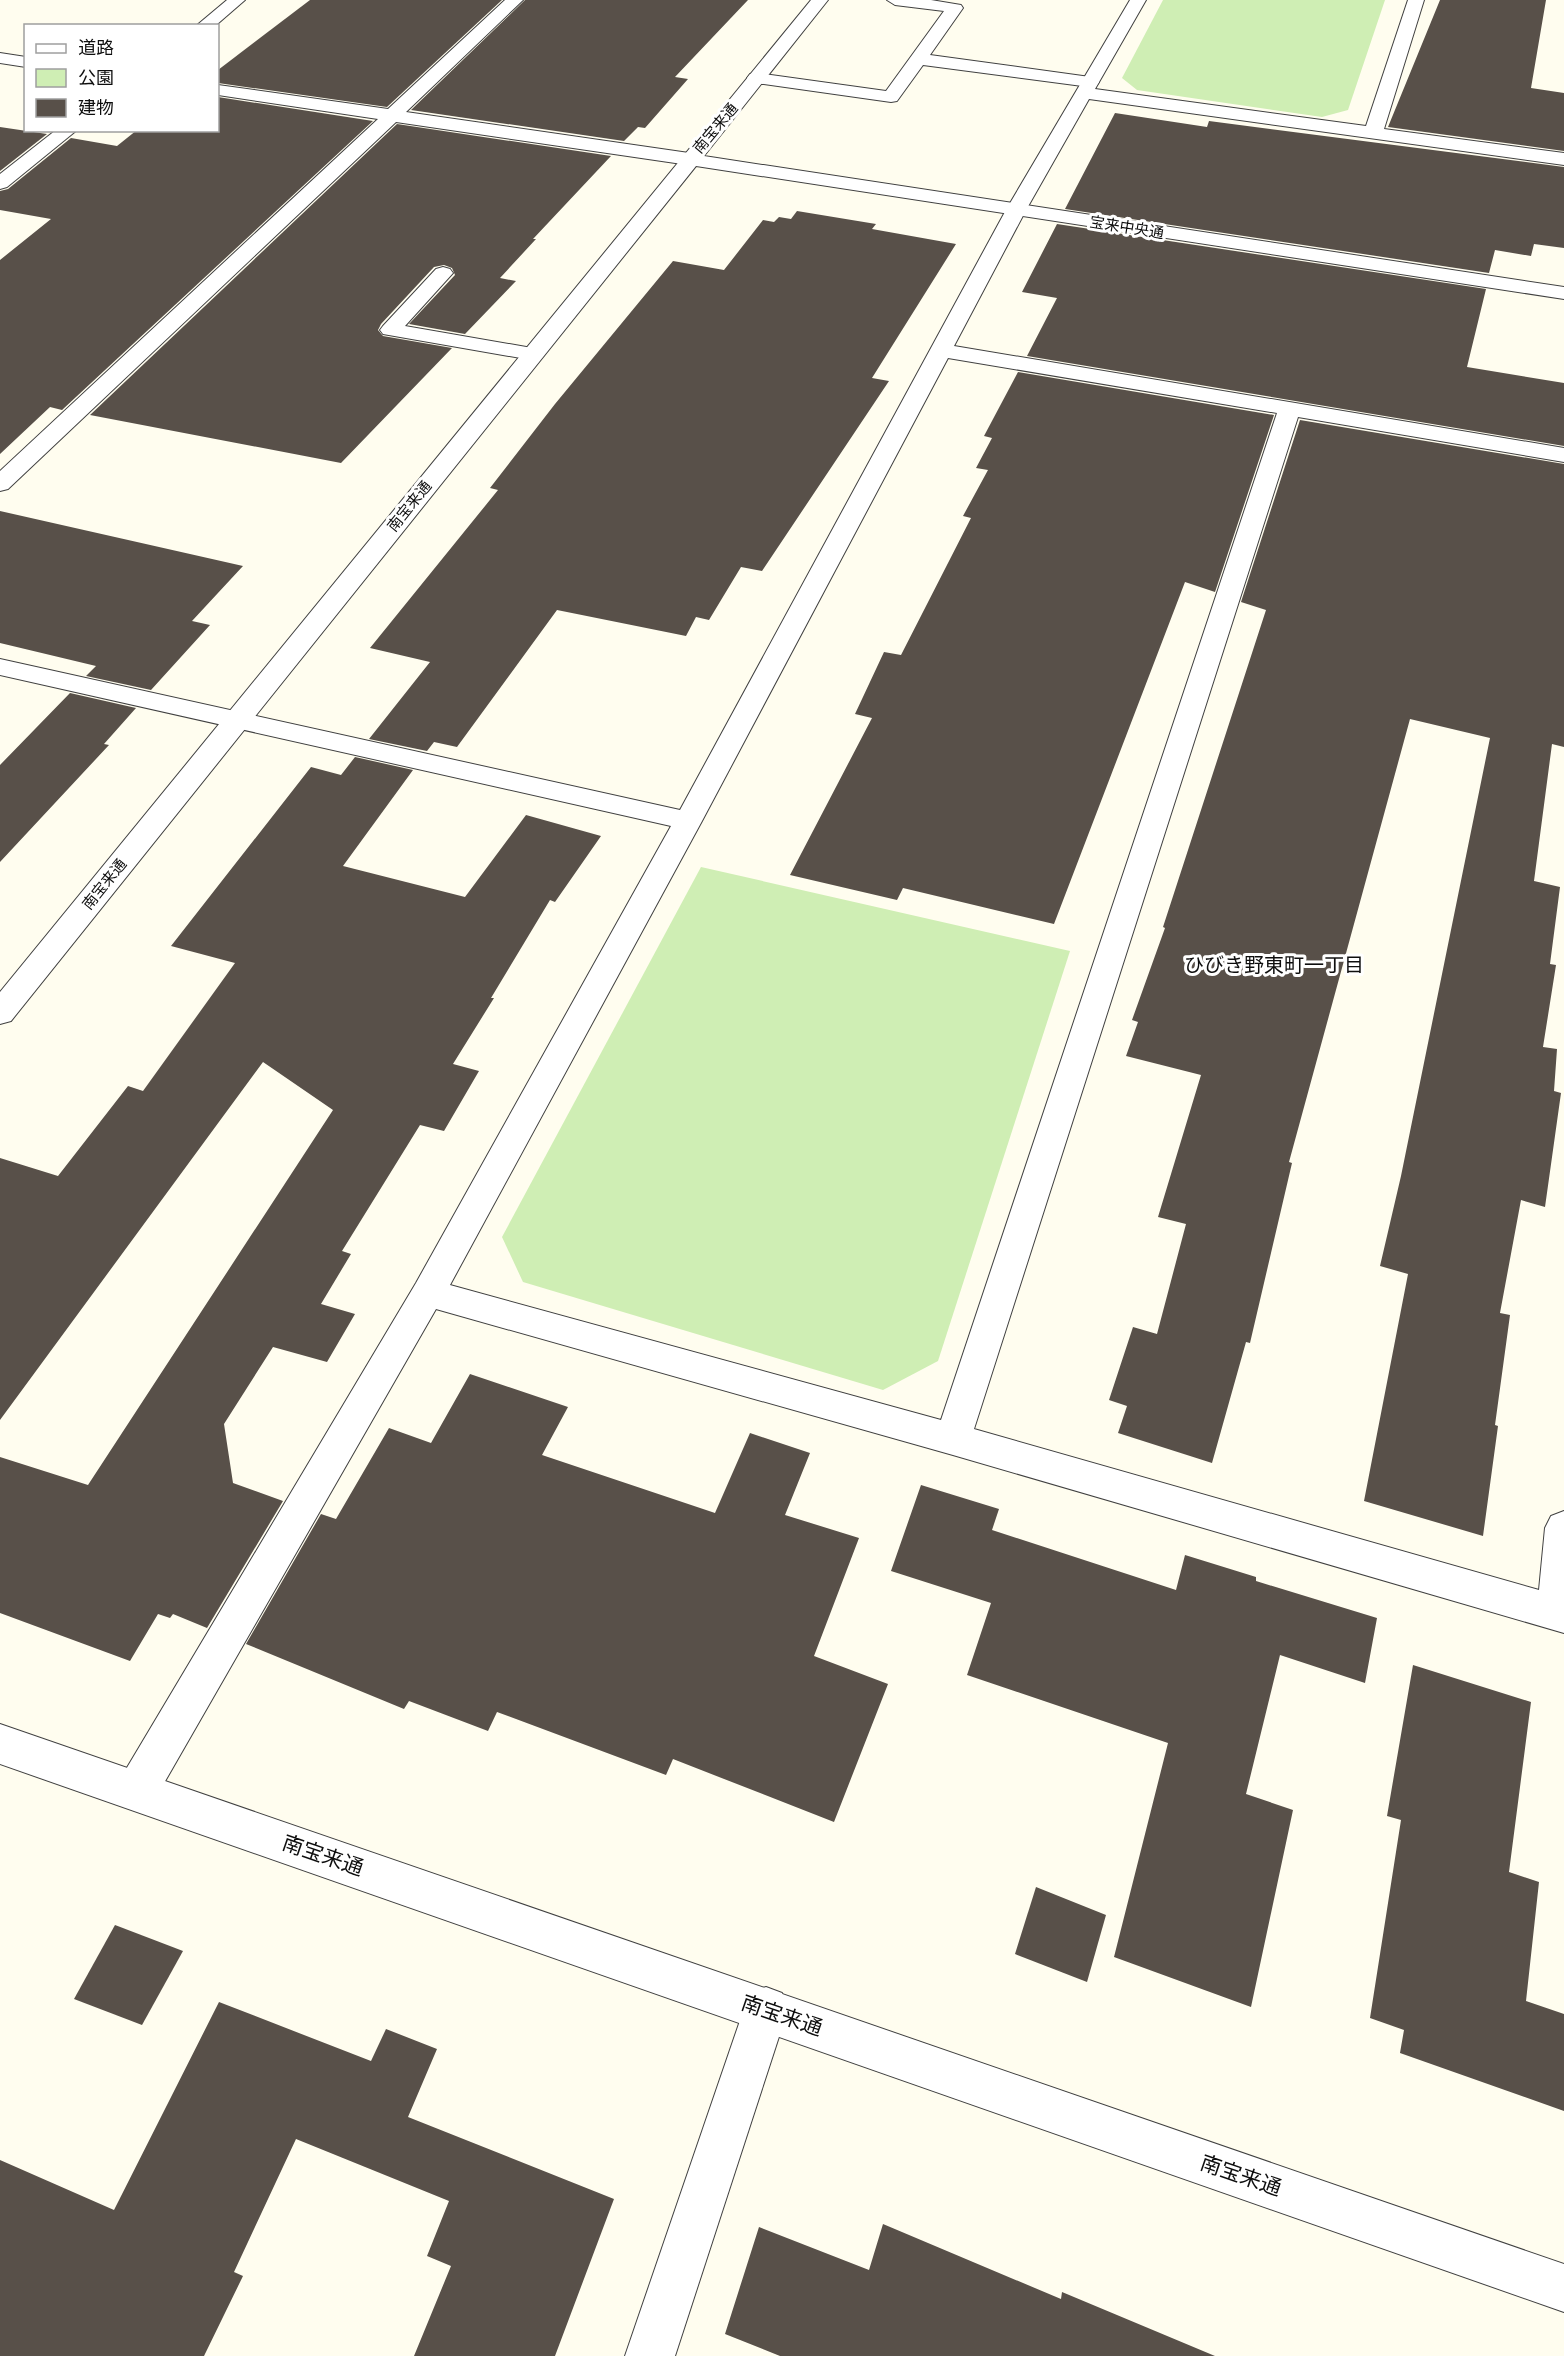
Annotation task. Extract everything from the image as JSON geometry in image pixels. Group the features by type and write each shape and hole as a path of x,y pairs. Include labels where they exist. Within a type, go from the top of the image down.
{"street":[{"path":"207,24 237,0"},
{"path":"0,484 515,0"},
{"name":"南宝来通","path":"0,1012 820,0"},
{"path":"137,1790 428,1293 687,821 1016,210 1138,0"},
{"path":"1373,133 1416,0"},
{"path":"0,58 24,62"},
{"path":"1087,88 1373,133 1564,159"},
{"name":"宝来中央通","path":"219,90 689,159 1564,293"},
{"path":"0,183 65,132"},
{"path":"940,350 1564,455"},
{"path":"953,1439 1290,408"},
{"path":"0,667 687,821"},
{"path":"428,1293 953,1439 1560,1614 1564,1528"},
{"name":"南宝来通","path":"0,1744 1564,2288"},
{"path":"650,2356 766,2009"}],"lane":[{"path":"895,0 958,4"},
{"path":"756,78 891,98 958,4"},
{"path":"919,59 1087,88"},
{"path":"443,273 390,330 532,354"}],"green space":[{"path":"1163,0 1385,0 1348,110 1322,117 1137,90 1122,78"},
{"path":"701,867 1070,951 938,1361 883,1390 523,1282 502,1237"}],"building":[{"path":"310,0 502,0 387,107 219,83 219,69"},
{"path":"525,0 748,0 675,77 688,79 645,128 638,127 624,141 411,110"},
{"path":"1440,0 1546,0 1531,88 1564,93 1564,151 1388,127"},
{"path":"219,97 373,121 62,410 50,407 0,454 0,260 51,219 0,210 0,191 8,189 71,138 117,146 134,132 219,132"},
{"path":"1115,113 1207,127 1209,121 1564,167 1564,248 1534,244 1531,256 1495,250 1489,273 1065,209"},
{"path":"397,124 611,156 533,239 536,239 500,278 516,281 465,334 409,324 455,275 452,268 444,265 434,267 381,324 378,330 383,336 452,348 341,463 90,415"},
{"path":"0,127 47,134 0,171"},
{"path":"797,211 876,224 872,229 956,244 872,378 889,381 762,571 741,567 709,620 696,617 686,636 557,610 457,747 434,742 427,751 369,739 430,662 370,648 498,490 490,488 555,404 673,261 724,270 763,220 774,222 779,217 791,219"},
{"path":"1057,224 1486,289 1467,367 1564,383 1564,446 1027,356 1057,298 1022,292"},
{"path":"1018,372 1274,415 1215,592 1185,582 1054,924 903,888 897,900 790,875 872,718 855,714 884,652 901,655 971,518 963,516 988,470 976,468 992,438 984,436"},
{"path":"1300,420 1564,464 1564,747 1552,744 1534,881 1560,887 1550,964 1556,965 1543,1047 1557,1049 1554,1091 1561,1093 1545,1207 1521,1200 1500,1313 1510,1315 1483,1536 1364,1501 1408,1274 1380,1266 1401,1176 1490,738 1410,719 1289,1162 1292,1163 1250,1343 1246,1342 1212,1463 1118,1433 1127,1406 1109,1400 1133,1327 1157,1334 1186,1224 1158,1217 1201,1075 1126,1056 1138,1022 1132,1020 1165,928 1163,927 1266,610 1241,602"},
{"path":"0,511 243,566 192,621 210,625 151,690 86,676 96,666 0,643"},
{"path":"70,693 136,708 104,744 109,745 0,862 0,765"},
{"path":"355,757 413,770 343,866 465,897 526,815 601,836 555,902 550,900 453,1064 479,1071 444,1131 420,1125 342,1251 351,1254 321,1304 355,1314 327,1362 273,1347 224,1424 233,1483 283,1501 207,1628 173,1614 170,1618 158,1614 130,1661 0,1613 0,1457 88,1485 333,1110 263,1062 0,1420 0,1158 58,1176 128,1086 143,1091 235,963 171,946 311,767 341,775"},
{"path":"470,1374 568,1407 542,1455 715,1513 750,1433 810,1453 785,1515 859,1538 814,1656 888,1684 834,1822 673,1759 666,1775 497,1712 488,1731 409,1701 404,1709 246,1644 321,1514 336,1519 389,1428 431,1443"},
{"path":"921,1485 999,1509 992,1530 1176,1590 1185,1555 1256,1577 1256,1581 1377,1618 1365,1683 1280,1655 1246,1794 1293,1810 1251,2007 1114,1957 1168,1743 967,1675 991,1603 891,1571"},
{"path":"1413,1665 1531,1702 1509,1872 1539,1882 1526,2001 1564,2014 1564,2111 1400,2053 1404,2030 1370,2018 1401,1820 1387,1816"},
{"path":"1036,1887 1106,1915 1087,1982 1015,1954"},
{"path":"115,1925 183,1951 142,2025 74,1999"},
{"path":"219,2002 371,2061 386,2029 437,2049 408,2117 614,2199 555,2356 414,2356 451,2266 427,2256 449,2201 296,2139 234,2272 243,2276 204,2356 0,2356 0,2160 114,2210"},
{"path":"883,2224 1061,2299 1062,2292 1215,2356 780,2356 725,2334 759,2227 869,2270"}],"district":[{"name":"ひびき野東町一丁目","path":"1274,964"}]}
